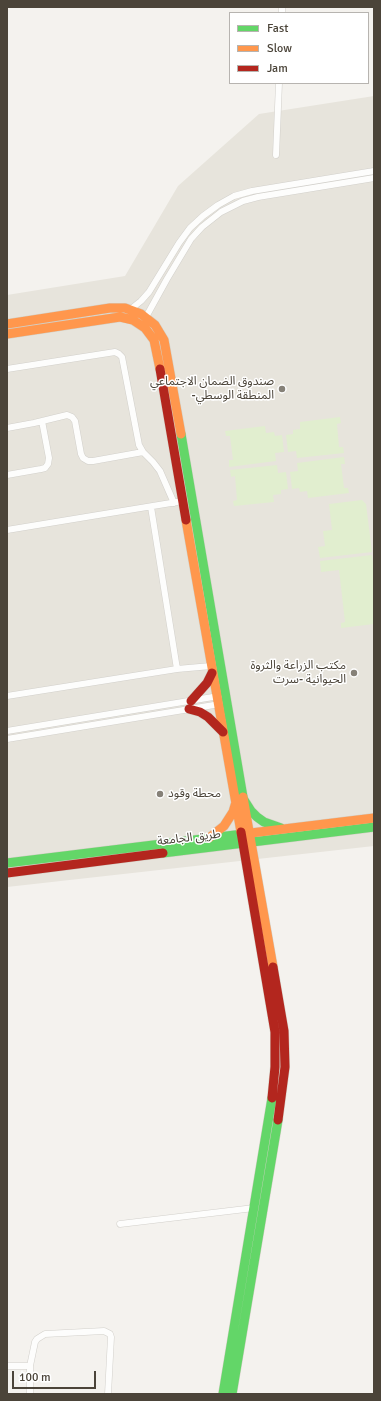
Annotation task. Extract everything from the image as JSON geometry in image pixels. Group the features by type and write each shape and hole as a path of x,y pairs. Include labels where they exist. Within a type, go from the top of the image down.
{"main road":[{"path":"7,324 110,308 120,308 164,340 167,351 183,501 212,669 221,700 223,732 240,801 257,817 271,825 284,829"},
{"path":"7,334 129,314 146,317 155,332"},
{"path":"183,501 240,801 275,1032 274,1084 223,1394"},
{"path":"212,669 207,683 190,705 208,717 223,732"},
{"path":"209,838 219,832 240,801"},
{"name":"طريق الجامعة","path":"7,872 148,856 246,838 284,829 374,818"},
{"name":"طريق الجامعة","path":"7,863 209,838 246,838 374,827"},
{"path":"232,1394 281,1104 285,1067 284,1031 246,838"},
{"path":"146,846 148,856"}],"street":[{"path":"276,155 279,84"},
{"path":"129,314 149,292 178,243 190,228 218,205 234,196 252,191 374,171"},
{"path":"146,317 191,239 208,221 221,212 243,201 258,197 374,178"},
{"path":"7,369 115,352 119,354 122,357 137,441 143,452 153,462 183,501 7,530"},
{"path":"7,428 42,421 65,414 72,417 75,421 81,454 88,461 143,452"},
{"path":"7,475 45,468 48,464 49,458 42,421"},
{"path":"151,507 177,669"},
{"path":"7,696 177,669 212,669"},
{"path":"7,731 221,700"},
{"path":"7,739 190,705"},
{"path":"120,1224 254,1208"},
{"path":"30,1394 30,1366 37,1339 45,1334 104,1331 110,1334 111,1341 108,1394"},
{"path":"7,1366 30,1366"}],"shaded area":[{"path":"374,96 374,846 7,887 7,295 125,276 178,186 259,114"}],"green space":[{"path":"340,417 341,423 337,424 339,447 343,447 344,453 297,458 296,451 288,452 286,435 293,434 293,430 300,429 300,422"},
{"path":"265,426 266,433 274,432 275,436 282,435 284,452 275,453 276,461 229,467 229,460 233,460 230,436 226,436 225,431"},
{"path":"344,457 345,464 341,464 344,488 348,488 349,493 308,498 307,491 300,492 299,488 292,489 290,472 298,471 297,463"},
{"path":"277,465 278,473 286,472 288,489 281,490 281,494 273,495 274,502 234,506 233,501 237,500 235,476 231,477 230,470"},
{"path":"362,500 366,504 372,552 320,558 318,547 325,546 323,531 332,530 329,504"},
{"path":"372,555 374,573 374,624 341,628 341,623 345,622 339,570 321,572 320,561"}],"traffic: fast":[{"path":"181,434 243,797"},
{"path":"244,800 257,817 264,822 281,828"},
{"path":"163,853 374,827"},
{"path":"7,863 243,834"},
{"path":"223,1394 272,1098"},
{"path":"232,1394 278,1120"}],"traffic: slow":[{"path":"7,324 110,308 125,308 141,314 155,325 164,340 181,434"},
{"path":"7,334 120,317 133,320 145,328 154,340 160,369"},
{"path":"186,520 241,832"},
{"path":"243,797 273,967"},
{"path":"209,838 224,826 233,812 236,802"},
{"path":"243,834 374,818"}],"traffic: jam":[{"path":"160,369 186,520"},
{"path":"191,701 207,683 212,673"},
{"path":"189,709 200,712 208,717 223,732"},
{"path":"241,832 275,1032 275,1067 272,1098"},
{"path":"7,873 163,853"},
{"path":"273,967 284,1031 285,1067 278,1120"}],"place":[{"name":"صندوق الضمان الاجتماعي -المنطقة الوسطي","path":"282,389"},
{"name":"مكتب الزراعة والثروة الحيوانية -سرت","path":"354,673"},
{"name":"محطة وقود","path":"160,794"}]}
